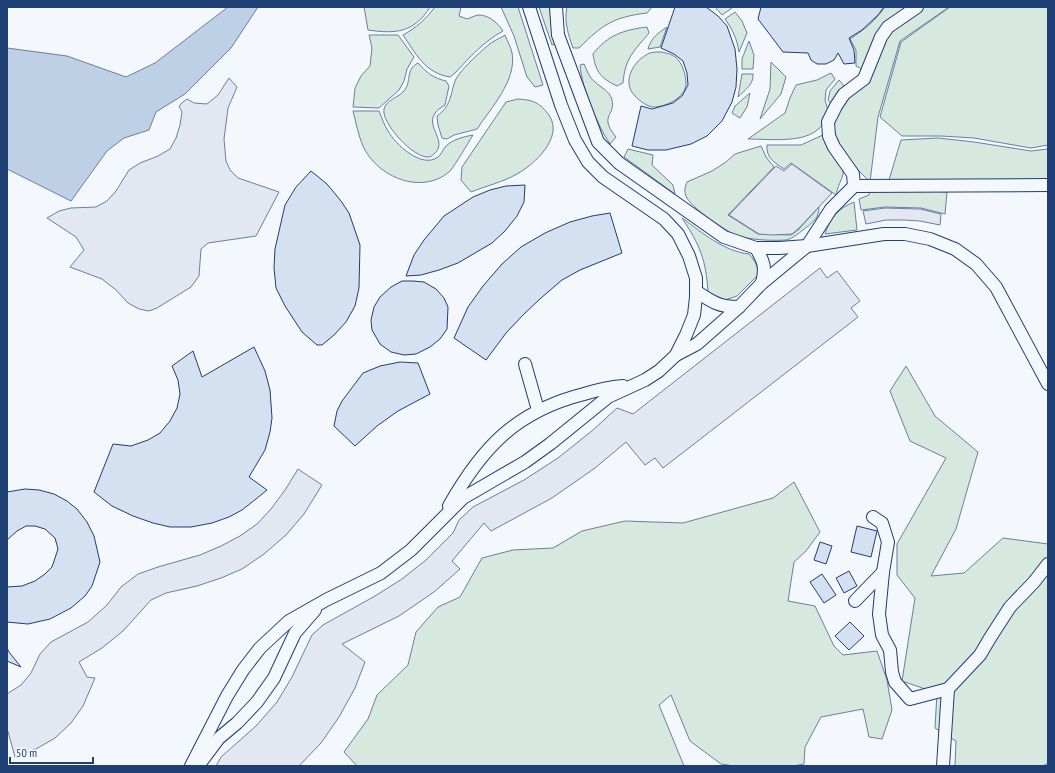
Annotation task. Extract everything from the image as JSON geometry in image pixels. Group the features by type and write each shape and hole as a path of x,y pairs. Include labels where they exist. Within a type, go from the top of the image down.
{"street":[{"path":"529,7 547,63 575,140 588,162 603,177 664,219 678,234 689,256 696,278 694,316 676,355"},
{"path":"556,7 558,35 598,142 619,163 724,237 756,248 807,246 884,234 905,234 930,239 955,249 976,264 996,287 1048,384"},
{"path":"854,186 853,174 834,148 829,136 828,122 844,94 864,79 881,37 888,27 917,7"},
{"path":"547,63 566,56"},
{"path":"191,766 227,696 243,670 260,648 289,621 326,600 381,573 411,550 463,498 525,462 550,444 608,397 645,380 659,371 676,355 697,344 739,307 762,283 807,246 832,209 854,186 1048,185"},
{"path":"756,248 764,262 765,272 762,283"},
{"path":"696,291 714,304 727,307 739,307"},
{"path":"525,364 538,410"},
{"path":"442,518 460,486 475,464 491,445 531,413 572,397 618,386 632,385"},
{"path":"873,517 882,523 888,542 883,572 879,614 882,635 890,650 892,672 895,682 910,699 948,689 980,655 1010,607 1034,582 1048,564"},
{"path":"855,602 883,572"},
{"path":"198,766 219,738 258,702 274,678 295,633 326,600"},
{"path":"943,766 948,689"}],"shaded area":[{"path":"364,7 430,7 424,16 410,27 403,30 387,32 368,30"},
{"path":"435,7 461,7 459,16 467,19 478,15 483,15 490,18 503,31 483,45 450,77 441,75 422,62 403,35 420,23"},
{"path":"501,7 518,7 543,85 535,87 527,77 514,36"},
{"path":"539,7 550,7 552,33 555,44 552,45"},
{"path":"567,7 652,7 647,13 626,17 602,27 579,48 573,48 567,28"},
{"path":"715,7 731,7 732,8 722,15"},
{"path":"885,7 913,7 894,18 864,70 856,66 856,50 850,39 869,25"},
{"path":"924,7 949,7 900,41 878,117 870,182 836,145 831,128 837,109 893,27"},
{"path":"950,7 1048,7 1048,145 1031,148 974,138 902,136 880,117 901,42"},
{"path":"735,12 742,21 747,33 739,52 734,35 725,19"},
{"path":"647,27 649,33 631,55 624,74 623,83 617,86 603,77 596,66 593,54 604,42 617,34"},
{"path":"667,27 660,47 648,49 655,36"},
{"path":"369,35 398,35 414,57 407,69 404,81 399,90 379,108 353,107 355,88 361,76 370,66 372,48"},
{"path":"505,35 512,53 513,63 507,83 496,103 477,129 454,135 447,139 442,138 437,116 448,104 457,77 482,50"},
{"path":"749,41 754,55 753,69 742,69 742,59"},
{"path":"661,52 671,54 679,61 686,78 686,84 682,94 674,101 658,107 653,107 643,103 635,96 631,91 629,79 633,68 641,59 649,53"},
{"path":"771,62 786,77 781,94 760,119 770,89"},
{"path":"418,63 430,75 446,81 449,86 445,105 434,115 433,125 439,145 438,149 433,155 429,157 415,152 407,146 393,131 384,115 385,106 389,101 404,91 408,83 411,69"},
{"path":"584,64 591,78 609,93 612,100 613,105 608,124 616,137 610,144 595,117 587,95 580,65"},
{"path":"831,73 835,79 826,90 825,100 829,114 818,129 809,135 792,139 748,139 785,113 796,85 817,80"},
{"path":"742,74 753,74 753,78 748,87 738,97"},
{"path":"229,78 237,87 228,108 224,139 226,161 230,170 238,178 279,192 256,236 208,243 201,249 199,276 191,287 157,308 149,311 139,309 128,303 116,290 102,279 70,267 84,250 76,237 47,218 59,211 71,208 96,207 107,201 116,191 129,170 140,163 158,156 170,149 176,138 180,125 182,112 179,106 187,99 194,103 207,104 218,95"},
{"path":"839,80 846,89 832,105 828,100 830,91"},
{"path":"750,93 747,107 740,118 732,113 735,106"},
{"path":"518,99 528,100 539,104 549,115 553,123 553,132 550,141 532,164 517,174 471,192 461,180 462,167 506,102"},
{"path":"353,111 379,111 384,124 397,143 410,154 425,160 432,160 438,157 448,144 455,140 473,135 450,171 439,178 427,182 401,180 389,174 370,157 361,142"},
{"path":"825,134 840,159 843,169 843,174 836,195 791,163 784,169 771,159 767,149 767,145 801,145"},
{"path":"938,138 1031,151 1048,149 1048,181 889,180 901,140"},
{"path":"761,146 766,157 774,167 728,215 758,234 791,235 798,230 819,207 818,214 814,221 797,235 786,240 759,240 746,238 729,232 693,206 685,194 687,182 712,171 735,154"},
{"path":"628,149 653,155 652,165 673,185 675,194 624,157"},
{"path":"792,164 832,193 792,234 759,234 729,215 776,166 784,171"},
{"path":"869,188 947,192 945,214 921,208 885,207 861,210 859,199 869,195"},
{"path":"854,202 857,230 825,234 832,218 844,207"},
{"path":"885,208 920,209 941,214 940,225 920,221 904,220 886,220 866,224 863,211"},
{"path":"682,218 722,245 749,254 753,259 757,266 758,275 737,296 725,300 708,292 706,271 701,253"},
{"path":"820,268 827,278 837,271 860,301 851,308 858,317 663,468 655,458 645,465 626,442 595,468 552,498 491,531 484,523 452,561 460,569 434,592 399,616 342,644 365,662 355,688 339,717 321,743 299,766 216,766 221,757 256,726 277,702 292,677 312,635 323,625 402,579 426,560 453,533 459,520 473,507 524,480 558,458 593,430 617,408 633,414"},
{"path":"906,366 935,416 978,452 956,529 931,576 964,573 1003,538 1048,544 1048,763 1043,766 955,766 956,741 935,728 937,693 902,681 915,598 897,575 897,544 946,458 910,441 890,391"},
{"path":"298,469 322,485 304,514 286,535 264,554 242,569 197,586 166,593 151,600 123,631 102,648 79,662 87,677 95,678 83,706 71,723 55,738 36,749 15,757 7,728 7,694 21,685 31,673 40,654 51,642 88,622 107,605 121,587 138,574 200,555 240,536 257,524 271,509"},
{"path":"794,482 820,532 806,551 794,562 788,601 815,606 834,646 843,655 877,651 887,680 892,710 882,739 869,737 863,709 821,717 805,747 804,764 793,766 734,766 721,764 690,741 671,695 659,705 684,766 357,766 344,752 368,719 377,695 408,665 416,632 438,607 460,597 482,558 513,550 553,548 582,531 625,521 683,523 773,498"}],"water":[{"path":"228,7 258,7 231,48 185,94 156,112 149,130 124,138 107,151 71,201 7,169 7,48 67,56 126,77 155,63"}],"building":[{"path":"675,7 706,7 718,16 727,26 735,49 737,69 736,87 732,102 722,121 707,136 691,144 666,150 648,150 632,146 641,106 652,109 673,103 682,96 688,85 687,73 683,61 674,54 661,48"},
{"path":"761,7 884,7 862,30 849,38 854,50 855,63 844,64 838,53 834,60 826,64 817,64 811,60 808,53 783,52 758,19"},
{"path":"311,171 327,184 349,213 360,245 359,288 355,306 346,322 322,345 317,345 302,332 285,306 276,288 274,268 275,249 285,205 296,187"},
{"path":"525,185 524,202 517,216 505,231 492,243 458,263 421,275 406,276 414,255 424,240 444,216 473,197 490,190 506,186"},
{"path":"610,213 622,253 580,270 562,280 524,314 506,333 486,360 454,338 468,307 483,286 502,264 521,247 545,233 570,222"},
{"path":"402,281 424,282 436,289 444,298 448,307 447,329 440,339 430,347 416,354 404,355 391,352 380,344 372,330 371,320 374,307 380,297 391,287"},
{"path":"254,347 265,371 270,390 272,418 265,450 249,477 267,490 242,510 229,517 212,523 191,527 170,527 133,516 112,506 94,492 113,444 131,446 148,440 160,433 170,421 177,408 180,394 178,380 172,366 193,351 202,377"},
{"path":"400,362 418,363 430,394 398,411 377,426 355,446 334,426 337,411 342,401 363,373 380,366"},
{"path":"25,489 39,490 54,494 67,501 77,509 87,522 94,536 100,562 92,586 85,596 71,608 50,619 28,624 7,622 7,587 22,586 35,581 45,574 52,567 58,549 55,538 45,529 35,526 26,526 17,531 7,540 7,492"},
{"path":"857,526 877,531 871,557 851,552"},
{"path":"820,542 832,546 826,564 814,560"},
{"path":"849,571 857,586 844,593 836,578"},
{"path":"822,574 836,595 824,603 810,582"},
{"path":"850,622 864,636 849,650 835,636"},
{"path":"7,648 9,652 21,667 7,661"}]}
